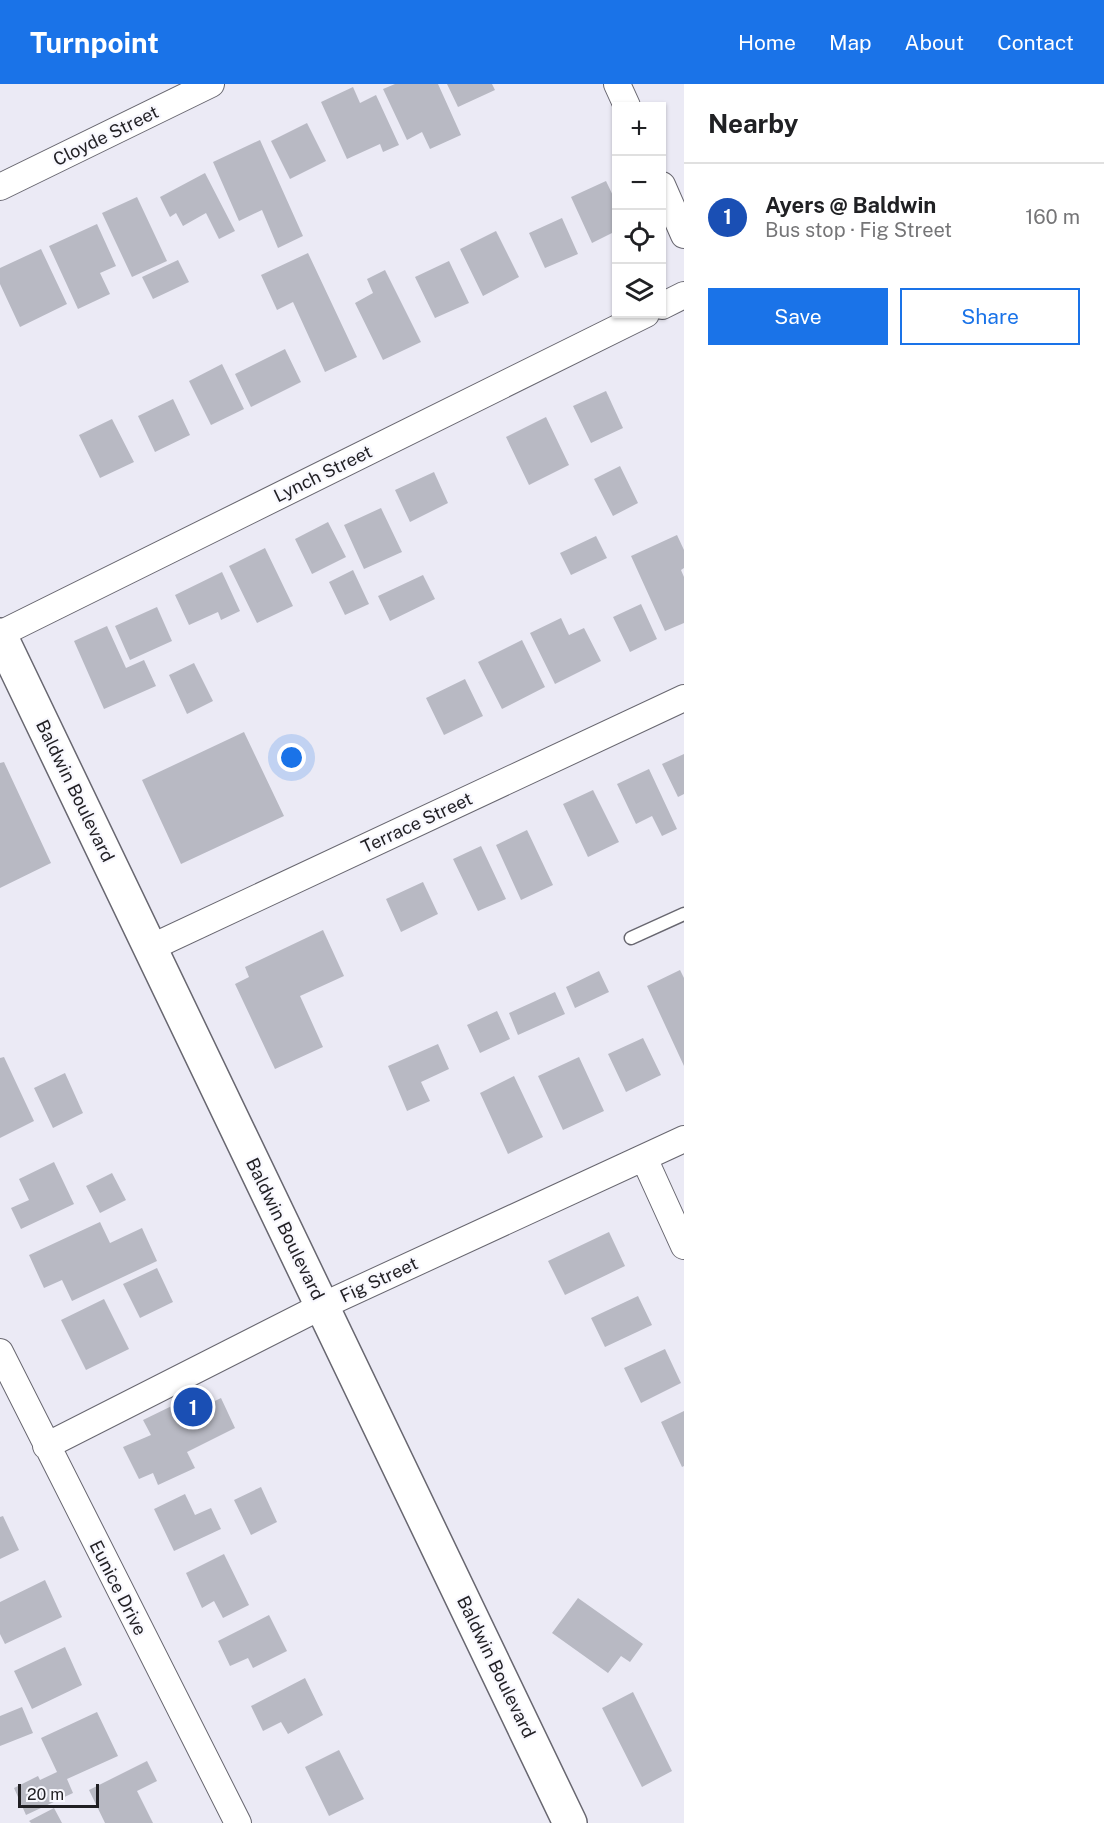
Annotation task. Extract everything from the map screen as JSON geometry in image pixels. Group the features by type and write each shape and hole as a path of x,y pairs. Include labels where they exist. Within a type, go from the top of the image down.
{"main road":[{"name":"Baldwin Boulevard","path":"0,634 570,1823"}],"street":[{"name":"Cloyde Street","path":"0,187 211,84"},
{"path":"617,84 625,102"},
{"path":"666,193 684,235"},
{"path":"666,304 684,295"},
{"name":"Lynch Street","path":"0,634 638,318"},
{"name":"Terrace Street","path":"150,948 684,698"},
{"name":"Fig Street","path":"46,1446 322,1306 684,1139"},
{"path":"644,1158 684,1246"},
{"name":"Eunice Drive","path":"0,1352 238,1823"}],"lane":[{"path":"631,938 684,914"}],"building":[{"path":"395,84 438,84 461,135 430,149 422,132 407,140 383,89"},
{"path":"447,84 492,84 495,90 458,107"},
{"path":"353,87 360,103 376,95 399,145 383,152 380,144 347,159 321,102"},
{"path":"307,123 326,161 290,179 271,141"},
{"path":"260,140 303,236 278,248 262,210 239,221 213,162"},
{"path":"205,173 235,231 219,239 206,213 183,226 176,213 170,217 160,197"},
{"path":"606,181 612,194 612,233 592,243 571,197"},
{"path":"137,197 167,261 132,277 102,213"},
{"path":"562,218 578,254 545,268 529,233"},
{"path":"97,224 116,266 100,273 110,294 78,309 49,246"},
{"path":"496,231 519,277 483,296 460,249"},
{"path":"41,249 67,304 20,327 0,284 0,268"},
{"path":"308,253 357,357 325,372 293,302 277,310 261,275"},
{"path":"178,260 189,282 153,299 142,277"},
{"path":"449,261 469,303 435,318 415,277"},
{"path":"385,270 421,342 383,360 355,303 373,293 367,279"},
{"path":"285,349 301,382 251,407 235,374"},
{"path":"222,364 244,409 211,425 189,381"},
{"path":"606,391 623,428 591,443 573,406"},
{"path":"173,399 190,435 155,452 138,416"},
{"path":"546,417 569,465 529,485 506,437"},
{"path":"112,419 134,462 100,478 79,435"},
{"path":"620,466 638,503 613,516 594,479"},
{"path":"434,472 448,503 410,522 395,490"},
{"path":"381,508 402,552 364,569 344,525"},
{"path":"328,522 346,557 312,574 295,539"},
{"path":"677,535 684,550 684,568 681,570 684,577 684,623 665,631 631,556"},
{"path":"596,536 607,558 571,575 560,553"},
{"path":"265,548 293,606 257,623 229,566"},
{"path":"353,570 369,604 345,615 329,582"},
{"path":"222,572 240,611 221,620 218,612 189,625 175,595"},
{"path":"423,575 435,599 390,621 378,596"},
{"path":"641,604 657,639 630,652 613,617"},
{"path":"157,607 172,641 130,660 115,626"},
{"path":"561,618 569,635 584,628 601,661 555,684 530,633"},
{"path":"107,626 126,668 144,660 156,686 104,709 74,641"},
{"path":"522,640 545,687 502,709 478,662"},
{"path":"194,663 213,701 187,714 169,675"},
{"path":"465,679 483,716 444,735 426,698"},
{"path":"244,732 284,816 181,864 142,780"},
{"path":"684,754 684,794 678,797 662,764"},
{"path":"4,762 51,863 0,888 0,763"},
{"path":"649,769 677,829 662,836 652,816 636,824 617,784"},
{"path":"593,790 619,842 588,857 563,804"},
{"path":"527,830 553,885 521,900 496,845"},
{"path":"481,846 506,899 478,911 453,859"},
{"path":"423,882 438,914 401,932 386,899"},
{"path":"323,930 344,976 300,996 323,1047 275,1069 235,984 249,977 245,967"},
{"path":"680,970 684,978 684,1066 647,986"},
{"path":"599,971 609,992 575,1008 566,987"},
{"path":"555,992 565,1014 518,1035 509,1013"},
{"path":"497,1011 510,1039 480,1053 467,1025"},
{"path":"643,1038 661,1075 626,1092 608,1054"},
{"path":"438,1044 449,1069 421,1082 430,1101 407,1111 388,1066"},
{"path":"4,1057 34,1121 0,1138 0,1058"},
{"path":"579,1057 604,1111 563,1130 538,1076"},
{"path":"65,1073 83,1113 53,1128 34,1088"},
{"path":"514,1076 543,1137 508,1154 480,1093"},
{"path":"54,1162 74,1204 21,1229 11,1208 29,1200 19,1179"},
{"path":"112,1173 126,1200 100,1213 86,1186"},
{"path":"100,1222 110,1243 142,1228 157,1261 72,1301 62,1280 44,1288 29,1255"},
{"path":"609,1232 625,1266 565,1295 548,1261"},
{"path":"157,1268 173,1302 140,1318 123,1284"},
{"path":"638,1296 652,1325 605,1347 591,1318"},
{"path":"104,1299 129,1349 86,1370 61,1320"},
{"path":"665,1349 681,1383 641,1403 624,1368"},
{"path":"221,1398 235,1428 187,1452 195,1468 158,1485 153,1473 139,1479 123,1447 151,1435 143,1420 182,1401 188,1414"},
{"path":"684,1411 684,1466 682,1467 661,1422"},
{"path":"261,1487 277,1522 251,1535 234,1500"},
{"path":"185,1494 195,1515 211,1508 221,1529 174,1551 154,1509"},
{"path":"3,1516 19,1550 0,1559 0,1517"},
{"path":"224,1554 249,1605 223,1618 214,1601 202,1608 186,1573"},
{"path":"45,1580 62,1617 5,1644 0,1634 0,1602"},
{"path":"578,1598 643,1644 630,1662 621,1656 608,1673 552,1633"},
{"path":"269,1615 287,1651 253,1668 248,1658 230,1666 218,1641"},
{"path":"65,1647 82,1685 32,1709 14,1671"},
{"path":"305,1678 323,1715 288,1734 281,1722 263,1731 251,1706"},
{"path":"633,1692 672,1771 642,1787 602,1708"},
{"path":"22,1707 33,1733 0,1746 0,1716"},
{"path":"97,1712 118,1756 67,1779 73,1793 26,1815 14,1788 38,1776 40,1780 57,1772 41,1738"},
{"path":"339,1750 364,1799 329,1816 305,1767"},
{"path":"147,1761 157,1781 137,1791 153,1823 105,1823 89,1790"},
{"path":"54,1808 62,1823 31,1823 29,1821"}],"place":[{"name":"Ayers @ Baldwin","path":"193,1407"}]}
